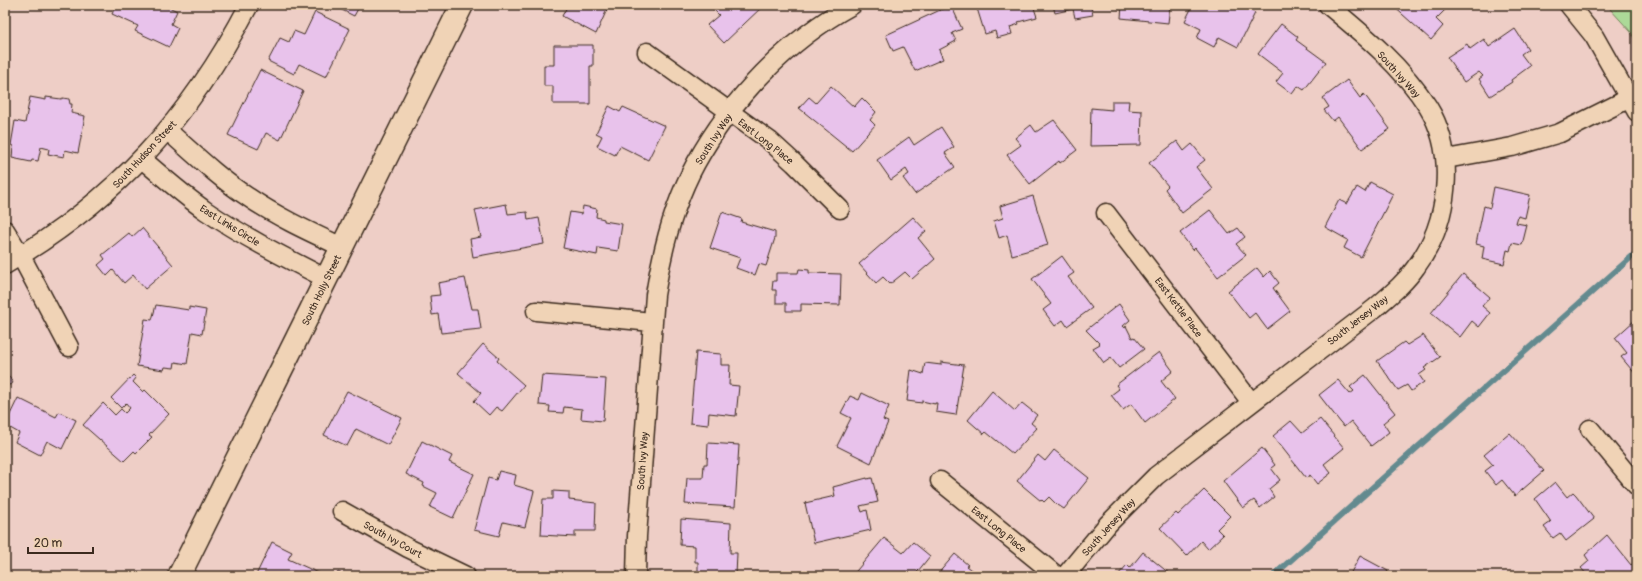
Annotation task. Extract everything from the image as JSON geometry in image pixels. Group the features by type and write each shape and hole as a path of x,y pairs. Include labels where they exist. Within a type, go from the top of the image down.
{"main road":[{"name":"South Holly Street","path":"179,576 462,5"}],"street":[{"name":"South Hudson Street","path":"5,265 21,256 85,212 142,159 168,130 208,76 249,5"},
{"name":"South Ivy Way","path":"636,576 637,536 652,322 659,267 674,214 696,163 730,112 771,65 814,30 852,5"},
{"name":"South Ivy Way","path":"1328,5 1371,43 1415,88 1428,108 1440,132 1446,159"},
{"path":"1446,159 1512,147 1560,133 1634,105 1594,36 1569,5"},
{"name":"East Long Place","path":"647,52 774,145 840,209"},
{"path":"168,130 214,172 248,197 290,222 342,247"},
{"name":"East Links Circle","path":"142,159 170,184 206,211 275,252 327,279"},
{"name":"South Jersey Way","path":"1065,576 1108,524 1152,481 1251,402 1375,308 1408,278 1428,248 1435,230 1446,187 1446,159"},
{"name":"East Kettle Place","path":"1106,213 1251,402"},
{"path":"5,230 21,256 69,348"},
{"path":"536,311 652,322"},
{"path":"1590,429 1637,486"},
{"name":"East Long Place","path":"940,481 1057,576"},
{"name":"South Ivy Court","path":"342,511 408,548 466,576"}],"green space":[{"path":"1614,5 1637,5 1637,44 1631,32 1610,9"}],"building":[{"path":"116,5 169,5 169,7 177,11 171,24 178,28 169,47 135,31 138,26 112,14"},
{"path":"332,5 360,5 354,16"},
{"path":"568,5 609,5 596,34 562,16"},
{"path":"709,5 763,6 724,43 707,25 719,15"},
{"path":"951,5 962,29 952,33 956,41 939,50 943,59 915,71 903,47 893,51 886,35"},
{"path":"976,5 1033,5 1037,17 1018,22 1019,24 1010,27 1012,34 997,38 995,31 985,34"},
{"path":"1053,5 1093,5 1091,6 1093,15 1075,18 1073,9 1055,13"},
{"path":"1122,5 1170,5 1168,23 1121,18"},
{"path":"1193,5 1239,5 1255,13 1238,47 1219,37 1214,47 1197,38 1201,29 1185,21"},
{"path":"1392,5 1450,5 1436,19 1443,26 1431,40"},
{"path":"315,12 350,29 326,77 299,64 294,74 268,61 280,38 289,42 294,31 304,35"},
{"path":"1281,24 1298,37 1296,40 1326,62 1304,90 1298,86 1292,94 1276,82 1283,73 1258,54"},
{"path":"1515,29 1528,49 1521,54 1530,66 1511,80 1512,82 1490,96 1479,79 1483,76 1479,72 1464,82 1447,57 1467,44 1470,49 1484,39 1489,47"},
{"path":"554,45 593,45 593,66 590,66 590,104 553,104 553,86 544,86 544,65 554,65"},
{"path":"260,70 303,91 280,140 266,133 258,149 228,135"},
{"path":"1347,80 1360,98 1364,94 1390,129 1362,149 1338,117 1333,121 1324,110 1329,107 1323,98"},
{"path":"831,86 854,107 862,98 876,112 870,120 875,125 852,151 799,108 809,97 816,103"},
{"path":"30,97 46,100 46,97 69,99 70,104 72,104 71,113 85,116 78,153 65,150 64,157 48,154 49,149 41,147 38,161 32,160 31,162 12,158 13,146 11,145 15,121 25,123"},
{"path":"1112,101 1129,101 1128,110 1142,111 1141,145 1090,146 1091,108 1112,110"},
{"path":"609,106 620,112 623,107 665,126 648,160 620,146 615,155 597,146 602,136 596,133"},
{"path":"1054,120 1077,150 1060,163 1059,161 1030,184 1007,155 1021,145 1015,138 1031,125 1036,132"},
{"path":"941,127 954,147 945,153 955,167 915,194 903,178 909,174 906,169 891,180 877,160 909,137 914,145"},
{"path":"1177,141 1184,151 1192,144 1205,160 1196,167 1213,189 1182,213 1165,189 1168,186 1149,163"},
{"path":"1370,182 1393,194 1361,257 1344,248 1348,240 1325,227 1339,200 1347,204 1357,187 1365,192"},
{"path":"1494,187 1530,195 1525,218 1518,216 1516,223 1527,225 1522,245 1512,243 1510,251 1507,250 1504,264 1482,259 1484,246 1476,244 1484,206 1490,208"},
{"path":"1033,196 1048,245 1012,255 1007,235 999,238 994,221 1003,218 1000,206"},
{"path":"506,204 508,214 527,212 528,220 539,218 544,244 473,257 470,239 481,237 475,210"},
{"path":"583,206 597,209 596,217 604,219 604,221 622,224 618,251 598,248 597,255 563,248 570,212 582,214"},
{"path":"1210,210 1229,234 1238,228 1245,237 1236,244 1246,255 1218,277 1195,248 1193,250 1180,233"},
{"path":"722,212 742,219 741,222 775,232 775,238 766,266 759,264 755,275 736,268 740,258 710,248"},
{"path":"913,217 926,231 918,238 935,259 912,279 905,272 890,284 883,277 876,283 859,264"},
{"path":"142,228 173,265 145,289 133,275 124,283 113,270 107,276 98,265 105,259 102,255 129,233 132,237"},
{"path":"1062,256 1074,273 1068,277 1092,308 1067,326 1063,320 1055,326 1043,310 1051,304 1032,279"},
{"path":"1257,268 1264,277 1270,271 1279,283 1273,288 1290,311 1267,329 1255,313 1249,318 1228,291"},
{"path":"799,269 809,270 809,273 841,274 840,305 801,304 801,311 786,311 786,303 776,303 776,290 772,290 773,281 776,281 776,273 798,273"},
{"path":"1463,274 1490,297 1482,306 1490,313 1479,327 1472,321 1460,337 1431,313"},
{"path":"465,278 472,309 478,309 481,329 441,333 438,314 432,315 430,296 440,295 438,283"},
{"path":"1119,304 1130,320 1123,326 1125,328 1126,326 1132,338 1134,337 1144,349 1119,368 1111,358 1104,363 1093,348 1100,344 1086,330"},
{"path":"156,305 189,310 189,307 206,310 202,334 192,332 187,364 175,362 174,368 165,367 164,370 137,366 145,319 152,320"},
{"path":"1635,320 1637,322 1637,376 1621,357 1627,353 1615,338"},
{"path":"1423,335 1440,357 1424,368 1426,370 1419,375 1424,382 1411,391 1407,385 1398,390 1377,361 1404,342 1407,345"},
{"path":"483,344 499,358 497,361 524,385 502,411 496,407 489,415 474,401 481,393 458,373"},
{"path":"696,352 721,354 721,365 730,365 729,385 739,386 736,416 709,413 708,425 690,423"},
{"path":"1159,352 1173,371 1161,381 1175,399 1145,423 1131,404 1123,410 1111,395 1119,389 1116,385"},
{"path":"941,362 964,365 956,415 936,412 937,403 907,401 911,370 923,374 925,363 941,365"},
{"path":"5,370 13,383 5,387"},
{"path":"133,375 136,378 133,382 143,392 145,390 169,414 149,435 152,437 136,453 134,451 124,461 83,425 103,403 115,415 121,409 125,413 130,408 126,403 121,408 111,398"},
{"path":"542,375 606,379 603,421 581,419 582,409 564,407 563,413 549,412 550,406 539,405"},
{"path":"1365,375 1395,413 1383,423 1389,432 1371,446 1351,421 1344,427 1319,395 1338,380 1350,394 1354,391 1350,387"},
{"path":"347,391 402,418 388,445 356,429 347,446 324,435"},
{"path":"992,391 1015,411 1022,403 1037,415 1031,423 1037,428 1013,454 986,432 984,434 968,420"},
{"path":"862,393 889,406 883,420 888,422 871,463 837,446 851,418 841,413 850,396 859,400"},
{"path":"18,398 56,417 59,412 76,420 62,449 47,441 40,455 15,442 19,433 5,425"},
{"path":"1320,419 1344,448 1324,464 1331,473 1317,484 1310,475 1306,478 1273,436 1291,421 1302,433"},
{"path":"1510,433 1544,471 1515,496 1502,480 1496,485 1485,471 1493,465 1484,455"},
{"path":"422,441 452,456 449,462 474,474 453,518 430,507 437,493 423,486 424,483 406,474"},
{"path":"708,443 739,445 735,507 685,504 687,478 703,478 704,464 707,464"},
{"path":"1262,448 1275,465 1271,468 1280,480 1269,489 1274,497 1260,508 1254,500 1243,508 1223,481"},
{"path":"1054,450 1089,478 1064,509 1058,506 1049,497 1044,502 1042,500 1041,501 1017,481 1038,455 1045,461"},
{"path":"499,471 516,475 514,485 534,491 525,527 503,522 499,536 474,530 488,478 496,480"},
{"path":"872,478 878,502 860,506 862,512 867,510 871,530 814,543 805,503 835,496 833,487"},
{"path":"1555,482 1567,497 1573,492 1594,519 1566,541 1560,533 1553,538 1544,527 1551,522 1535,499"},
{"path":"1204,490 1230,516 1217,529 1223,535 1208,549 1201,541 1187,556 1160,528 1176,513 1178,515"},
{"path":"553,491 569,492 569,500 596,503 595,531 575,531 575,537 541,535 543,499 553,499"},
{"path":"681,519 731,523 730,553 737,553 736,576 698,576 698,562 695,562 695,546 680,545"},
{"path":"1607,535 1631,565 1637,560 1637,576 1588,576 1581,568 1589,561 1585,555"},
{"path":"884,538 903,553 913,542 930,556 914,576 852,576"},
{"path":"272,542 292,552 288,559 321,574 320,576 256,575"},
{"path":"1143,552 1170,574 1169,576 1117,576 1127,565 1130,568"},
{"path":"955,554 968,565 966,566 979,576 936,576"},
{"path":"1360,556 1388,571 1385,576 1349,576"},
{"path":"338,572 347,576 336,576"}],"waterway":[{"path":"1273,576 1637,252"}]}
